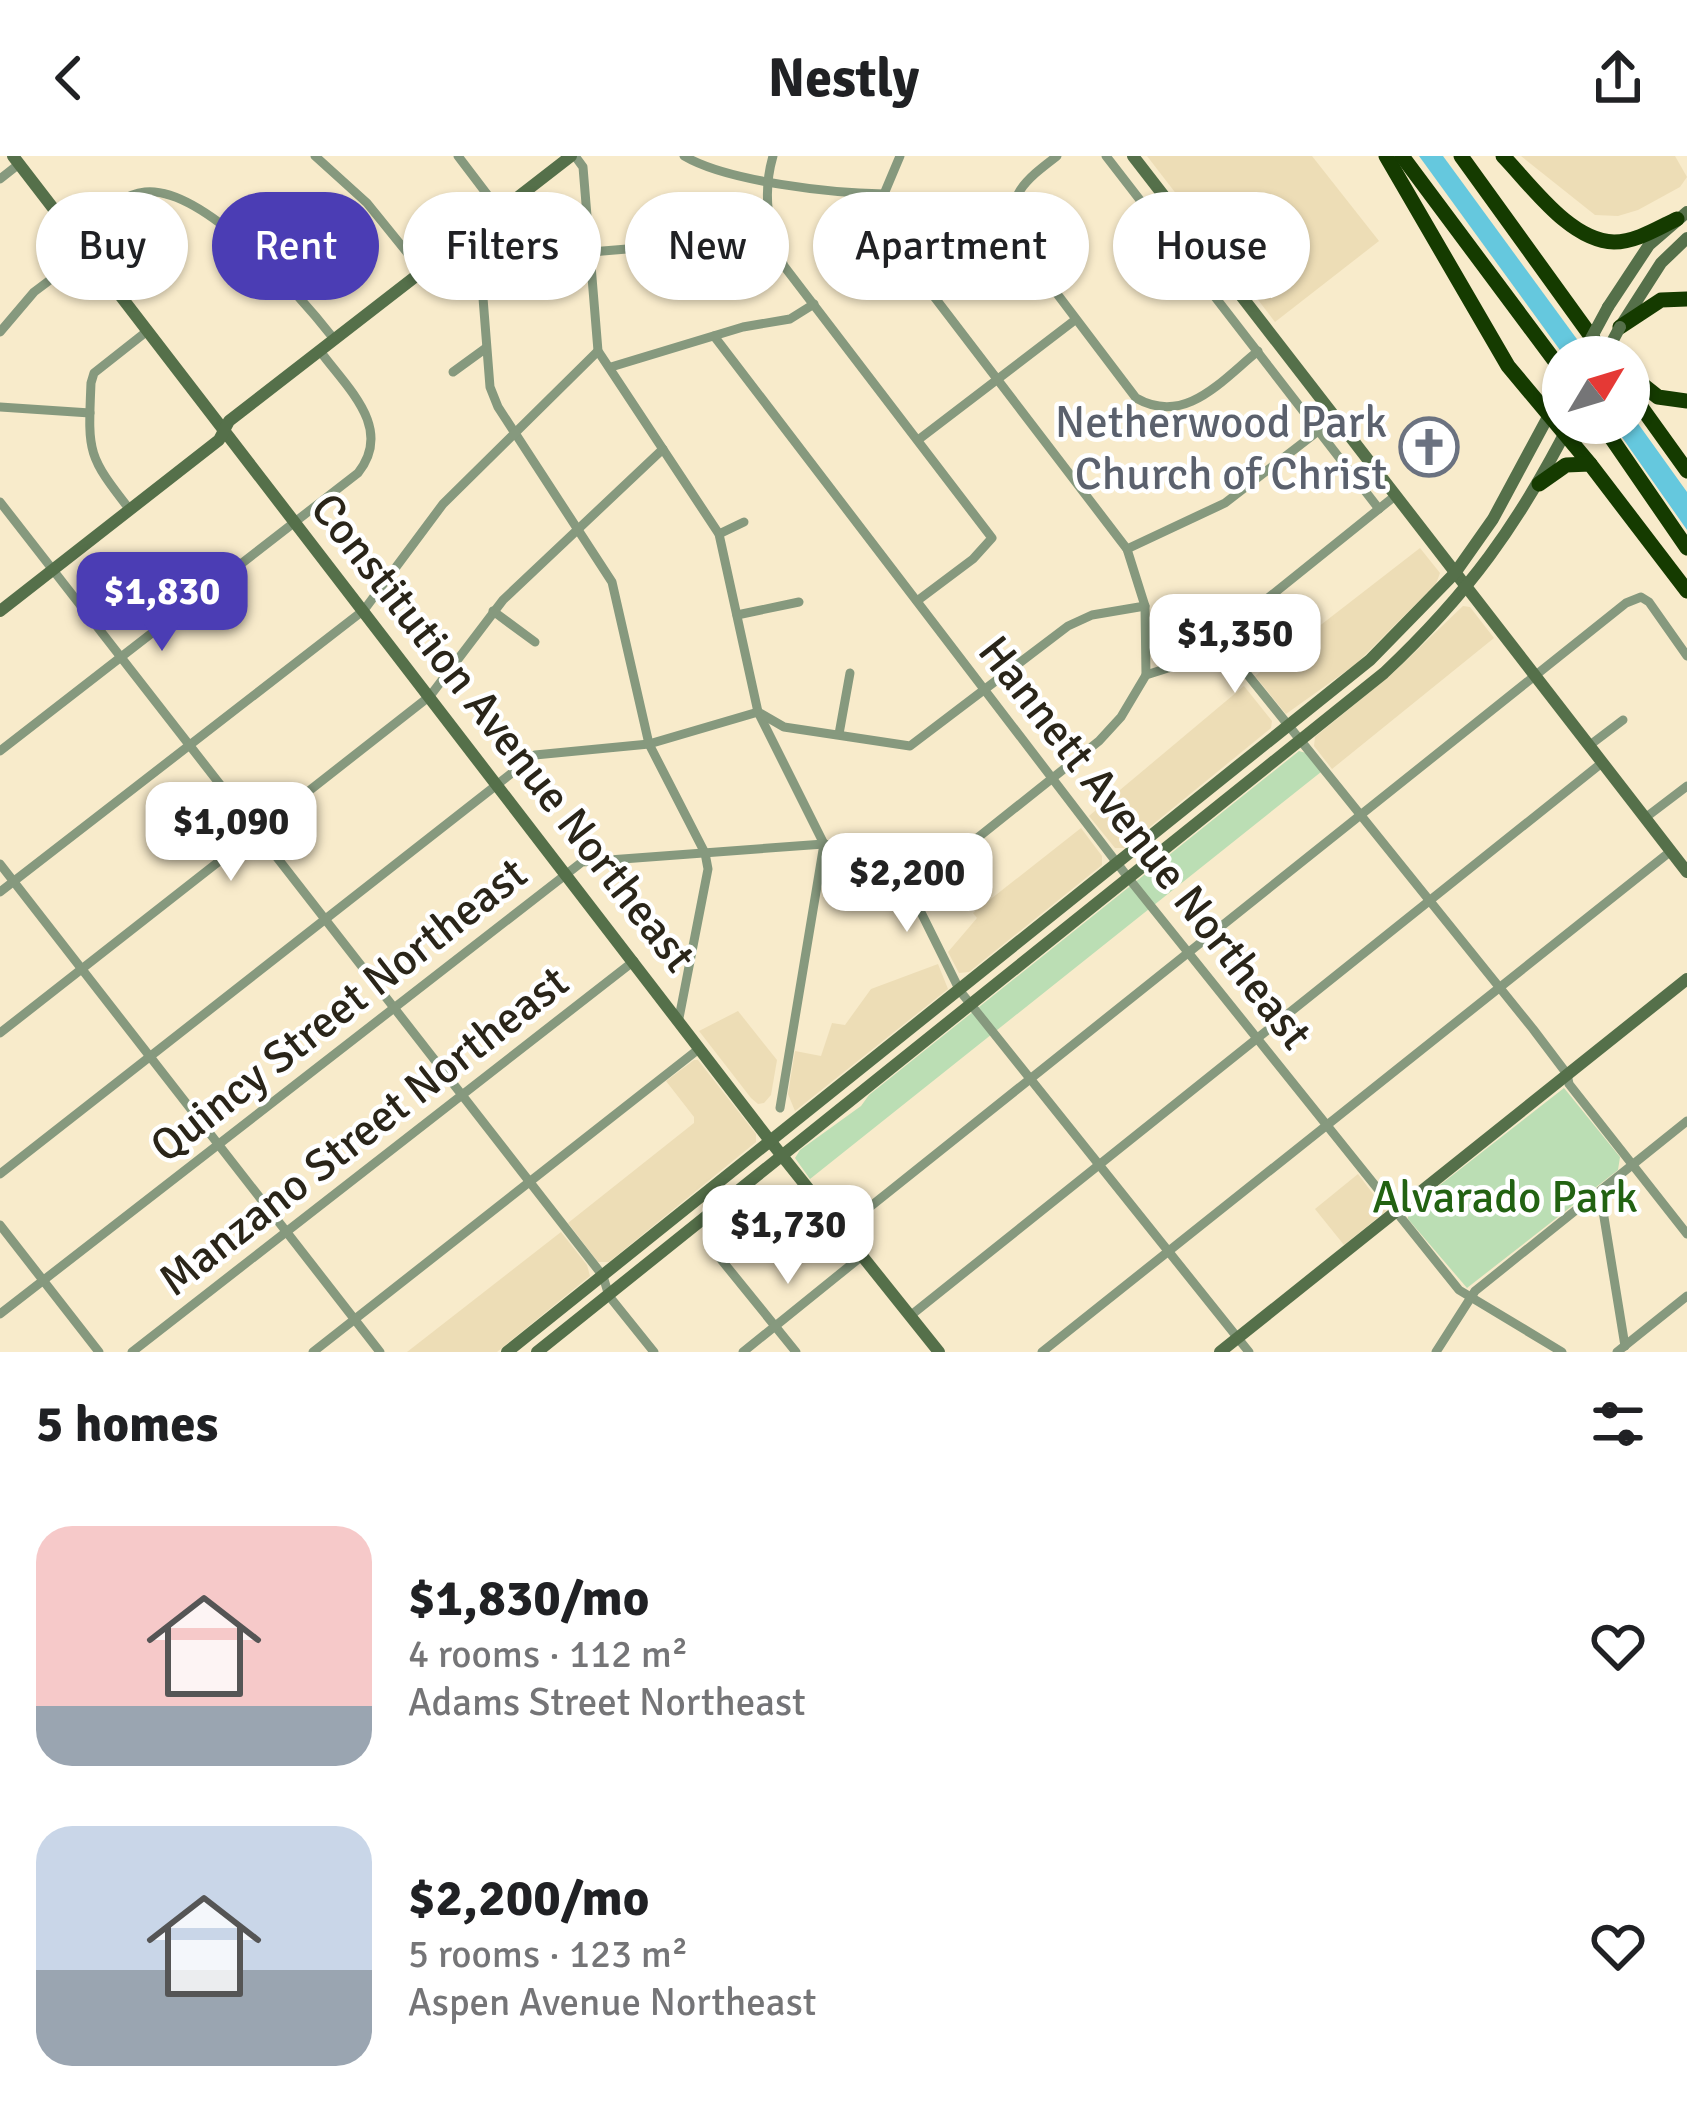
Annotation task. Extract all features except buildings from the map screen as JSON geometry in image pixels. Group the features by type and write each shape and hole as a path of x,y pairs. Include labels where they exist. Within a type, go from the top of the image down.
{"highway":[{"path":"1386,156 1508,367 1542,404"},
{"path":"1402,156 1542,344"},
{"path":"1461,156 1591,336"},
{"path":"1503,156 1589,236 1626,240 1682,216"},
{"path":"1620,327 1661,300 1687,299"},
{"path":"1650,391 1658,397 1687,401"},
{"path":"1650,419 1687,471"},
{"path":"1578,444 1687,591"},
{"path":"1615,444 1687,548"},
{"path":"1539,484 1566,465 1590,464"}],"street":[{"path":"315,156 367,203 403,248"},
{"path":"458,156 485,192"},
{"path":"524,192 573,156 583,167 585,192"},
{"path":"683,156 718,172 867,192"},
{"path":"773,156 767,213 784,266 992,538 973,559 917,601"},
{"path":"885,192 900,156"},
{"path":"1057,156 1017,191 1010,221 1013,237 1136,398 1152,407 1170,409 1198,399 1258,352"},
{"path":"1106,156 1379,509"},
{"path":"1133,156 1687,872"},
{"path":"0,178 16,160"},
{"name":"Constitution Avenue Northeast","path":"16,160 40,192"},
{"path":"188,207 272,265 334,339"},
{"path":"1592,336 1649,245 1682,216"},
{"path":"1616,336 1660,263 1687,238"},
{"path":"0,611 219,440 229,421 403,286"},
{"path":"0,332 36,290"},
{"name":"Constitution Avenue Northeast","path":"122,300 781,1155 939,1352"},
{"path":"482,300 490,387 613,582 649,744 705,853 708,869 679,1018"},
{"path":"594,300 598,351 719,534 758,712 824,844 779,1108"},
{"path":"934,300 1127,549 1145,606 1145,675 1168,668 1218,638 1395,496"},
{"path":"610,367 790,319 814,304"},
{"path":"918,440 1075,320"},
{"path":"130,510 95,464 90,413 94,373 146,332"},
{"name":"Hannett Avenue Northeast","path":"714,336 1130,880 1396,1212 1469,1298 1562,1352"},
{"path":"453,372 485,348"},
{"path":"0,751 358,473 373,444 368,416 320,351"},
{"path":"0,892 364,610 442,504 598,351"},
{"path":"0,407 90,413"},
{"path":"1127,549 1225,503 1335,418"},
{"path":"508,1352 1370,660 1455,574 1493,518 1542,428"},
{"path":"538,1352 1384,673 1468,589 1506,538 1560,444"},
{"path":"0,1034 430,696 493,611 663,449"},
{"path":"0,502 603,1276 609,1296 654,1352"},
{"path":"719,534 744,522"},
{"path":"841,1230 1626,603 1641,597 1649,602 1687,656"},
{"path":"737,615 799,602"},
{"path":"0,1174 535,755 649,744 758,712 784,727 910,746 1068,626 1092,615 1145,606"},
{"path":"493,611 535,642"},
{"path":"1218,638 1568,1073 1570,1084 1687,1234"},
{"path":"839,734 850,673"},
{"name":"Quincy Street Northeast","path":"0,1314 567,872 590,859 824,844 941,867 1099,741 1121,717 1145,675"},
{"path":"1590,745 1623,720"},
{"path":"910,1316 1603,762"},
{"path":"1646,818 1687,786"},
{"path":"1042,1352 1671,850"},
{"path":"895,860 960,991 1249,1352"},
{"path":"0,864 380,1352"},
{"name":"Manzano Street Northeast","path":"132,1352 634,960"},
{"path":"1220,1352 1687,979"},
{"path":"313,1352 701,1047"},
{"path":"1436,1352 1469,1298 1687,1121"},
{"path":"1596,1195 1603,1211 1621,1349"},
{"path":"0,1225 99,1352"},
{"path":"711,1246 796,1352"},
{"path":"743,1352 862,1256"},
{"path":"1621,1349 1687,1296"}],"shaded area":[{"path":"1147,156 1312,156 1379,241 1310,295 1310,192 1175,192"},
{"path":"1521,156 1675,156 1687,177 1680,187 1638,210 1618,216 1595,215"},
{"path":"1258,300 1303,300 1275,322"},
{"path":"1420,548 1440,573 1436,584 1356,664 1286,714 1255,676"},
{"path":"1463,606 1470,607 1494,638 1332,769 1314,746 1315,737 1394,672"},
{"path":"1244,686 1272,721 1271,728 1124,848 1115,848 1089,816"},
{"path":"1081,828 1102,856 1102,865 969,972 959,973 948,952 977,918 973,913"},
{"path":"938,964 948,989 795,1111 788,1094 795,1051 821,1056 832,1023 845,1025 871,989"},
{"path":"738,1011 777,1060 771,1095 764,1103 751,1098 699,1031"},
{"path":"694,1060 756,1134 756,1142 609,1262 598,1262 568,1223 694,1123 666,1081"},
{"path":"1358,1174 1386,1211 1344,1245 1315,1209"},
{"path":"561,1232 590,1276 497,1352 407,1352"}],"green space":[{"path":"1299,751 1321,772 810,1179 795,1158 800,1150 861,1106"},
{"name":"Alvarado Park","path":"1564,1088 1620,1157 1618,1170 1467,1288 1408,1219 1408,1210"}],"water":[{"path":"1419,156 1443,156 1575,336 1550,336"},
{"path":"1650,440 1687,492 1687,530 1627,444 1650,444"}],"place":[{"name":"Netherwood Park Church of Christ","path":"1429,447"}]}
